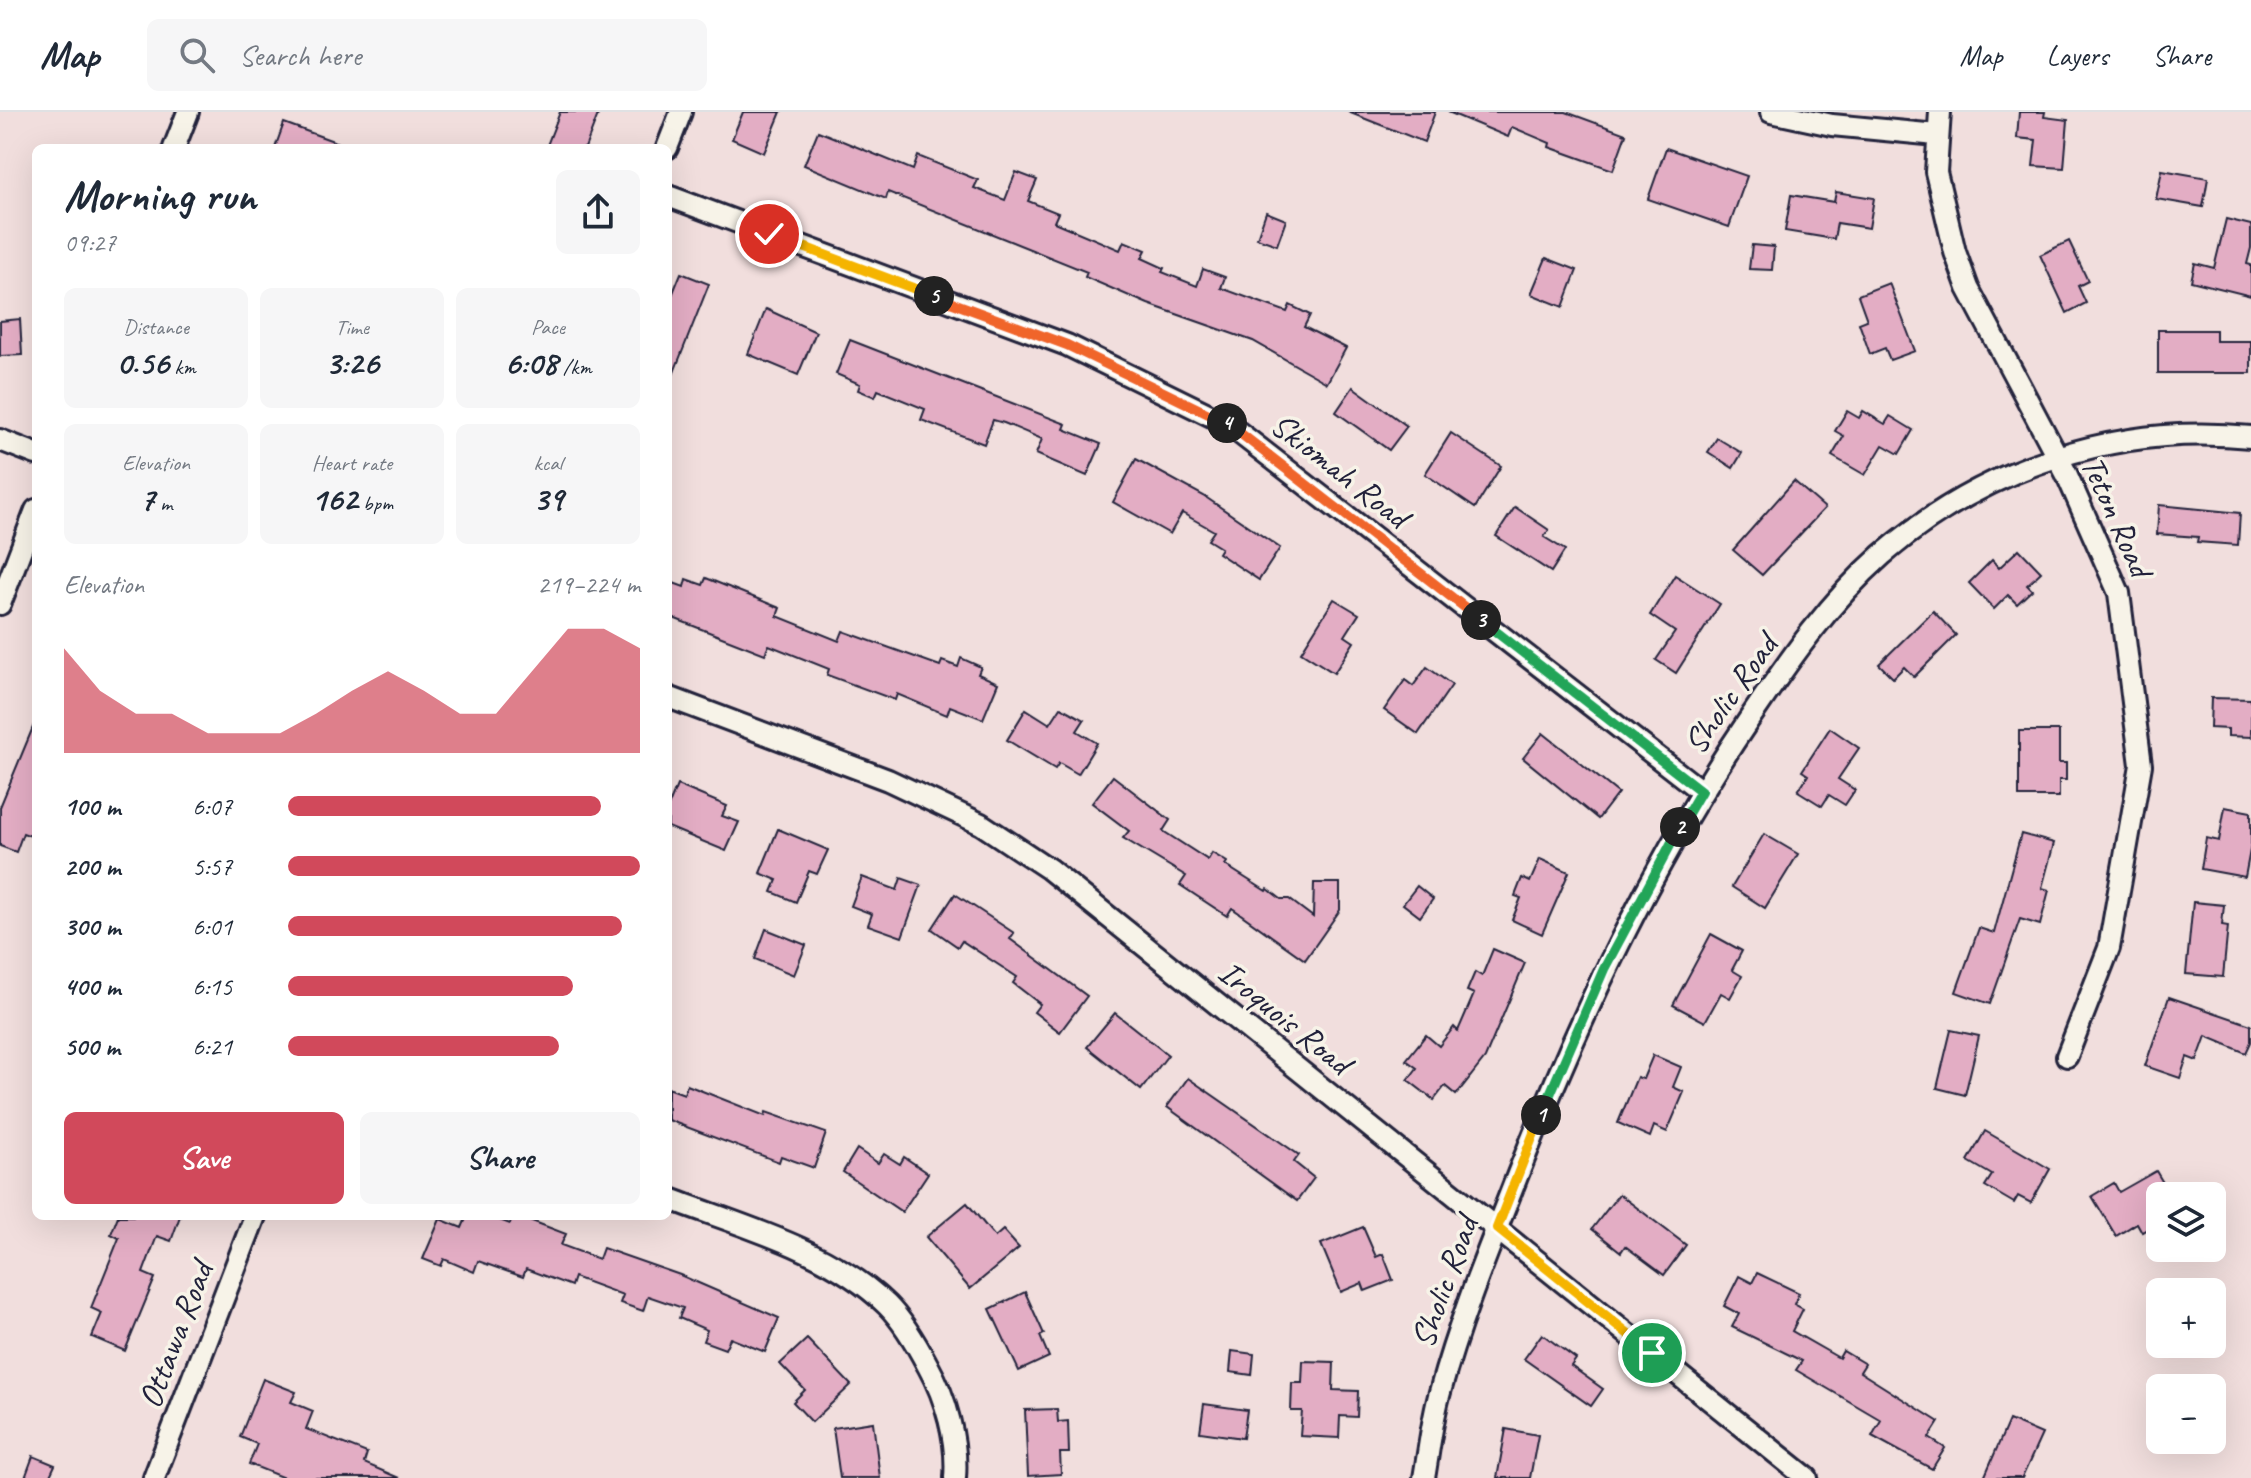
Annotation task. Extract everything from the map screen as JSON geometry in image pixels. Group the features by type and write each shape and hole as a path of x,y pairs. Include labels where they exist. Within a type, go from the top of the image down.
{"street":[{"path":"176,144 188,112"},
{"path":"669,144 681,112"},
{"path":"1771,112 1832,125 1937,135"},
{"name":"Teton Road","path":"1940,112 1936,172 1955,252 1968,288 2056,455 2119,593 2141,765 2109,948 2067,1056"},
{"name":"Skiomah Road","path":"672,197 1067,345 1228,424 1701,791"},
{"name":"Sholic Road","path":"1424,1478 1439,1395 1466,1309 1552,1088 1604,969 1649,881 1701,791 1768,691 1834,602 1883,555 1941,511 1993,482 2056,455 2102,444 2165,436 2251,437"},
{"path":"0,440 32,452"},
{"path":"0,604 32,520"},
{"name":"Iroquois Road","path":"672,699 888,780 981,824 1049,869 1807,1478"},
{"path":"672,1200 799,1249 844,1273 887,1305 917,1345 940,1386 951,1431 955,1478"},
{"name":"Ottawa Road","path":"154,1478 253,1220"}],"building":[{"path":"560,112 599,112 587,144 548,144"},
{"path":"743,112 781,112 764,153 732,139"},
{"path":"1348,112 1435,112 1424,142"},
{"path":"1448,112 1566,112 1626,134 1613,170 1549,147 1550,143 1512,127 1508,137"},
{"path":"2019,112 2045,112 2044,117 2068,120 2064,168 2033,166 2036,140 2017,138"},
{"path":"284,123 342,144 276,144"},
{"path":"818,131 913,170 918,156 978,180 974,188 1005,200 1016,172 1037,180 1028,201 1058,213 1054,222 1120,250 1124,241 1146,250 1142,258 1164,268 1162,272 1197,286 1203,269 1225,277 1221,288 1287,312 1290,305 1310,315 1304,327 1346,348 1327,383 1253,341 1148,304 1085,277 1087,272 888,192 886,199 804,165"},
{"path":"1666,148 1747,176 1729,227 1648,199"},
{"path":"2162,170 2208,178 2203,207 2156,199"},
{"path":"1836,192 1874,198 1869,228 1837,223 1834,239 1785,231 1791,195 1834,202"},
{"path":"1266,212 1286,220 1277,245 1257,238"},
{"path":"2226,219 2251,225 2247,264 2251,265 2251,296 2191,281 2195,263 2214,268"},
{"path":"2069,241 2088,281 2078,286 2086,303 2067,313 2040,255"},
{"path":"1752,245 1774,247 1772,270 1749,269"},
{"path":"1546,258 1577,270 1563,307 1531,294"},
{"path":"681,273 709,284 672,377 672,295"},
{"path":"1889,283 1915,351 1890,360 1885,348 1870,354 1859,323 1867,320 1858,295"},
{"path":"766,309 816,332 798,375 748,354"},
{"path":"20,319 22,355 0,356 0,321"},
{"path":"2158,330 2216,330 2216,341 2251,341 2251,373 2158,373"},
{"path":"850,340 1066,424 1064,429 1101,444 1087,476 1036,454 1042,439 1004,423 993,420 984,444 921,420 925,409 878,390 875,397 858,390 860,384 836,374"},
{"path":"1353,387 1407,426 1389,450 1336,412"},
{"path":"1847,411 1859,418 1863,411 1885,424 1890,416 1913,430 1899,454 1883,445 1865,475 1832,456 1844,436 1835,431"},
{"path":"1451,433 1501,466 1475,508 1425,474"},
{"path":"1717,438 1742,453 1733,468 1708,452"},
{"path":"1136,459 1204,496 1280,548 1259,580 1218,553 1221,548 1208,540 1214,531 1182,513 1170,534 1113,502"},
{"path":"1794,481 1825,508 1762,575 1733,550"},
{"path":"2159,505 2240,513 2238,545 2197,542 2198,537 2157,534"},
{"path":"1515,507 1549,530 1544,537 1565,550 1551,572 1496,536"},
{"path":"2019,549 2041,572 2027,585 2032,590 2017,604 2008,595 1994,609 1969,583 1992,560 1999,568"},
{"path":"1675,575 1720,604 1676,673 1656,660 1675,632 1650,615"},
{"path":"706,578 780,608 777,616 839,641 843,631 940,666 942,661 958,667 961,658 981,667 978,674 998,683 983,719 950,706 947,715 897,694 895,700 827,675 829,669 769,645 765,654 672,618 672,582 684,587 686,579 703,585"},
{"path":"1334,599 1359,614 1345,636 1354,642 1334,673 1301,652"},
{"path":"1933,611 1956,635 1914,677 1904,667 1893,678 1879,664"},
{"path":"1427,667 1452,685 1418,734 1384,710 1405,680 1413,686"},
{"path":"2211,698 2251,699 2251,737 2228,736 2228,729 2210,728"},
{"path":"1061,707 1084,720 1077,731 1097,743 1078,774 1059,763 1055,769 1007,740 1026,709 1050,724"},
{"path":"1830,728 1859,748 1838,779 1855,790 1845,805 1829,795 1822,806 1798,791 1808,775 1802,771"},
{"path":"32,730 32,834 23,833 16,852 0,846 0,807"},
{"path":"2019,731 2059,731 2059,763 2066,763 2066,780 2059,780 2059,797 2019,797"},
{"path":"1543,733 1618,793 1598,819 1523,758"},
{"path":"1113,776 1170,820 1163,831 1208,860 1212,853 1266,891 1268,889 1281,899 1289,899 1313,917 1314,883 1340,883 1340,910 1305,960 1232,908 1227,916 1180,885 1186,876 1123,838 1129,831 1092,803"},
{"path":"677,785 727,806 722,816 739,822 726,851 672,829 672,797"},
{"path":"2225,807 2251,812 2251,845 2245,877 2201,869 2206,838 2219,841"},
{"path":"778,829 828,850 817,874 809,871 796,902 772,892 777,880 760,873"},
{"path":"1764,834 1798,854 1765,908 1732,887"},
{"path":"2021,834 2054,843 2042,888 2049,890 2040,925 2020,919 1990,1004 1956,992 1979,928 1994,933"},
{"path":"1540,859 1569,872 1542,934 1512,920 1521,898 1515,896 1522,878 1530,882"},
{"path":"862,877 897,890 901,878 921,885 902,937 868,925 872,914 851,906"},
{"path":"1417,886 1433,899 1420,917 1403,904"},
{"path":"955,894 1014,933 1010,939 1087,996 1060,1032 1034,1012 1040,1004 1013,983 1017,977 962,941 958,947 932,929"},
{"path":"2193,902 2224,905 2222,925 2228,926 2223,977 2186,974"},
{"path":"766,929 806,945 794,975 755,959"},
{"path":"1711,934 1742,951 1732,970 1742,976 1730,998 1721,993 1705,1022 1673,1005"},
{"path":"1493,949 1525,963 1485,1058 1456,1095 1445,1086 1434,1100 1408,1080 1417,1068 1406,1060 1426,1035 1439,1046 1454,1027 1458,1031 1474,994 1467,991 1475,972 1482,976"},
{"path":"2169,997 2251,1025 2251,1042 2246,1053 2206,1036 2197,1061 2187,1057 2180,1078 2145,1066"},
{"path":"1115,1013 1168,1055 1141,1090 1087,1047"},
{"path":"1951,1030 1979,1036 1965,1095 1937,1088"},
{"path":"1653,1055 1681,1067 1673,1087 1684,1092 1667,1132 1654,1126 1650,1137 1618,1123 1637,1077 1643,1079"},
{"path":"1188,1078 1299,1155 1294,1162 1314,1178 1297,1201 1167,1107"},
{"path":"687,1085 765,1116 766,1112 826,1133 814,1168 781,1156 779,1162 672,1122 672,1090 684,1094"},
{"path":"1985,1131 2050,1169 2031,1203 2018,1196 2014,1203 1985,1186 1992,1175 1968,1161"},
{"path":"857,1149 878,1163 884,1154 900,1164 904,1157 928,1173 902,1212 843,1172"},
{"path":"2156,1171 2163,1182 2146,1182 2146,1230 2142,1232 2137,1223 2116,1236 2092,1196 2114,1183 2119,1192"},
{"path":"1619,1194 1686,1245 1664,1275 1625,1246 1621,1252 1592,1229"},
{"path":"967,1203 995,1237 1003,1230 1019,1248 970,1289 926,1237"},
{"path":"116,1220 179,1220 171,1241 157,1236 143,1273 155,1278 125,1351 92,1337 102,1313 91,1308 119,1238 111,1234"},
{"path":"440,1220 462,1228 465,1220 500,1220 510,1224 512,1220 529,1220 566,1234 561,1245 599,1259 603,1248 680,1275 779,1318 765,1352 730,1338 725,1349 703,1341 707,1330 679,1318 683,1308 648,1296 643,1311 620,1303 623,1295 574,1277 571,1286 526,1269 523,1277 478,1261 474,1272 444,1259 441,1266 423,1259"},
{"path":"1363,1227 1376,1257 1383,1254 1393,1280 1365,1291 1362,1283 1341,1292 1321,1244"},
{"path":"1757,1273 1799,1293 1794,1304 1803,1309 1792,1331 1839,1358 1843,1351 1865,1364 1860,1372 1939,1422 1929,1438 1945,1448 1932,1469 1872,1436 1881,1420 1796,1370 1802,1361 1732,1327 1739,1314 1724,1306 1739,1276 1752,1283"},
{"path":"1025,1292 1044,1334 1040,1336 1049,1357 1019,1371 990,1309"},
{"path":"1542,1334 1576,1359 1571,1366 1603,1389 1591,1406 1524,1359"},
{"path":"807,1339 851,1385 812,1422 793,1402 805,1390 780,1364"},
{"path":"1232,1351 1254,1354 1252,1375 1230,1372"},
{"path":"1303,1361 1334,1362 1333,1390 1358,1391 1357,1417 1340,1416 1339,1438 1300,1436 1302,1411 1291,1411 1292,1383 1302,1383"},
{"path":"263,1379 296,1392 291,1402 313,1411 306,1429 367,1453 364,1463 399,1478 284,1478 249,1464 257,1444 240,1437"},
{"path":"1204,1404 1247,1410 1243,1438 1200,1432"},
{"path":"1057,1409 1058,1422 1068,1421 1069,1453 1060,1453 1061,1474 1028,1476 1025,1410"},
{"path":"2009,1420 2042,1434 2022,1478 1984,1478"},
{"path":"873,1422 880,1478 840,1478 833,1428"},
{"path":"1506,1429 1538,1435 1530,1478 1497,1478"},
{"path":"33,1456 55,1465 49,1478 25,1478"}],"route":[{"path":"769,234 1067,345 1228,424 1701,791 1649,881 1604,969 1552,1088 1497,1228 1652,1353"}]}
